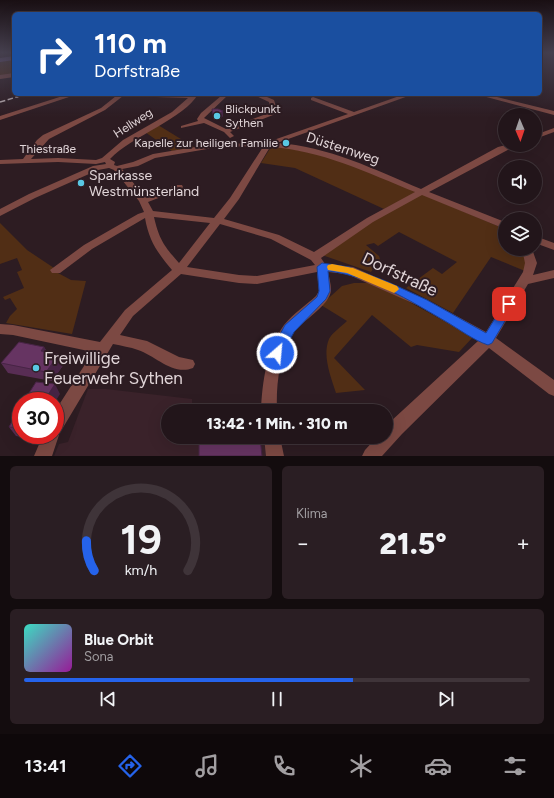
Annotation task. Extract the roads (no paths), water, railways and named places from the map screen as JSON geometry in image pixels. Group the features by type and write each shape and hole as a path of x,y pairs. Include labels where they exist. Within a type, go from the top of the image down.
{"street":[{"path":"0,77 12,75"},
{"path":"0,118 69,96"},
{"path":"24,161 46,137 103,109 119,96"},
{"name":"Hellweg","path":"110,165 125,142 186,105 193,96"},
{"path":"223,96 203,114 200,119 230,134 231,144"},
{"path":"226,131 271,114 274,110 272,102 259,96"},
{"path":"64,411 107,343 129,313 179,270 234,199 268,144 405,96"},
{"path":"486,96 554,113"},
{"path":"314,99 355,114"},
{"path":"313,120 323,125"},
{"path":"183,127 204,121"},
{"path":"542,134 554,130"},
{"name":"Düsternweg","path":"96,165 135,164 153,156 231,144 268,144 328,155 498,223"},
{"path":"318,262 370,220 498,151"},
{"name":"Thiestraße","path":"0,162 61,160 96,165"},
{"path":"0,213 96,165"},
{"path":"110,165 143,201 149,214 152,230 159,247 179,270"},
{"path":"143,201 179,187"},
{"path":"56,270 88,247 142,216 149,214 227,222 275,237 318,262 325,291 321,299 289,328 277,353 273,366 269,404"},
{"path":"542,242 554,247"},
{"path":"371,456 396,428 488,340 529,272 531,263 529,256"},
{"name":"Dorfstraße","path":"179,270 257,280 272,278 318,262 349,270 384,284 423,303 488,340 554,388"},
{"path":"524,281 554,274"},
{"path":"0,329 107,343 142,345 177,363 188,364"},
{"path":"43,456 48,444"},
{"path":"273,444 275,456"}],"railway":[{"path":"0,102 20,96"}],"place":[{"name":"Blickpunkt Sythen","path":"217,116"},
{"name":"Kapelle zur heiligen Familie","path":"286,143"},
{"name":"Sparkasse Westmünsterland","path":"81,183"},
{"name":"Freiwillige Feuerwehr Sythen","path":"36,368"}]}
